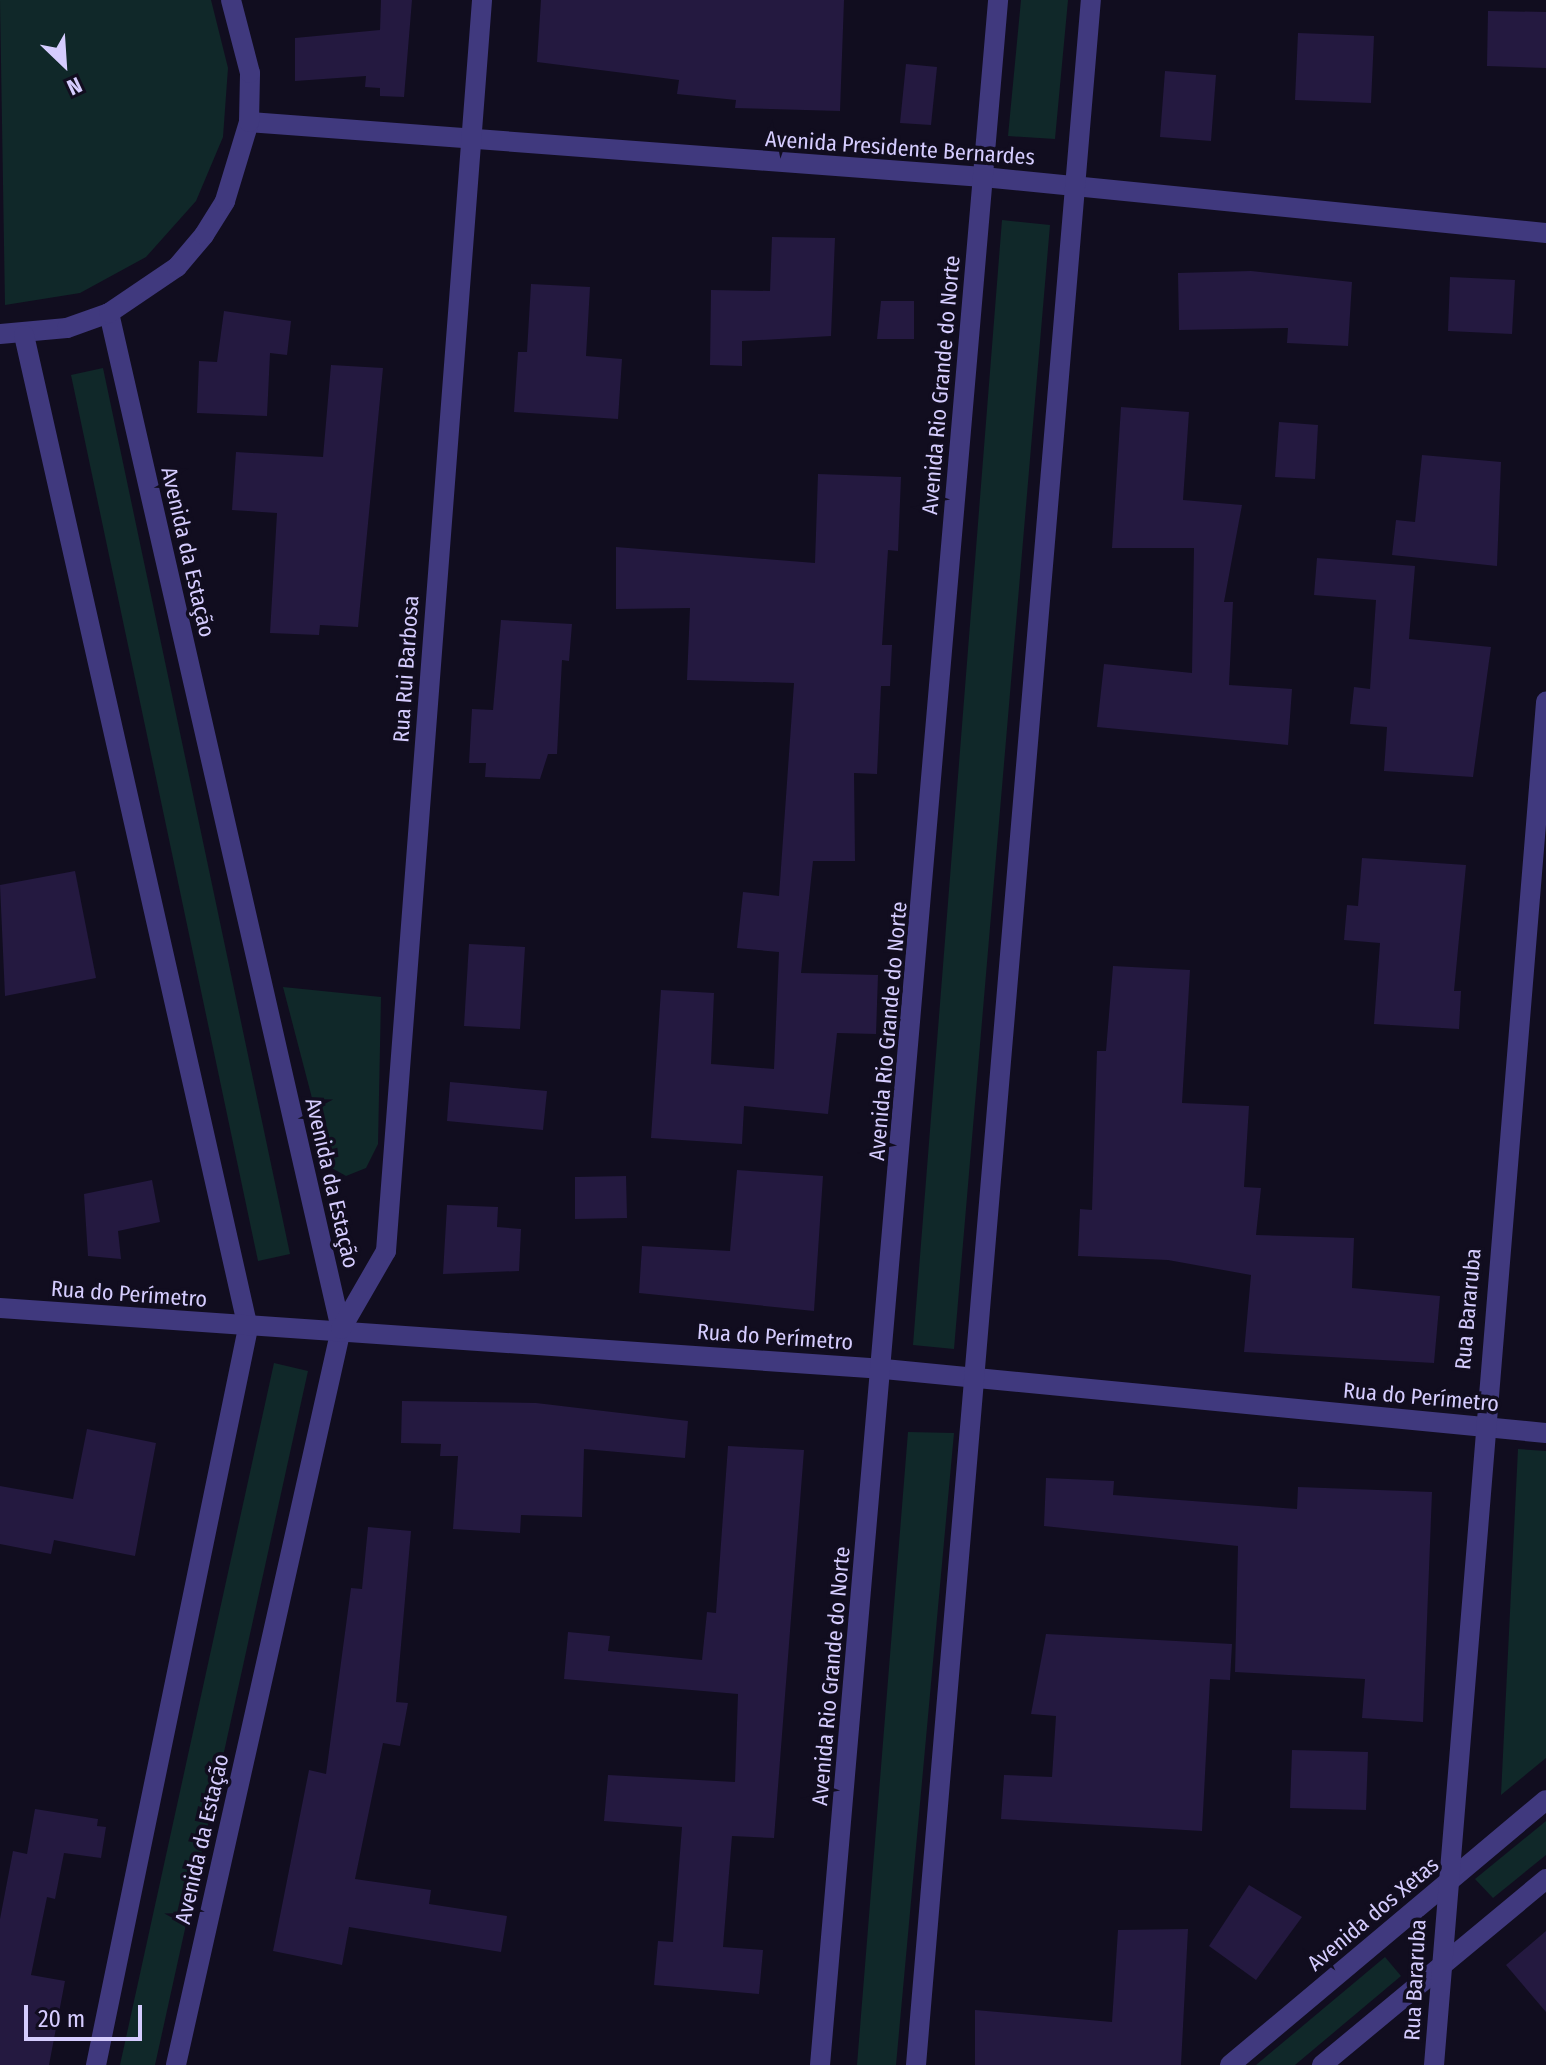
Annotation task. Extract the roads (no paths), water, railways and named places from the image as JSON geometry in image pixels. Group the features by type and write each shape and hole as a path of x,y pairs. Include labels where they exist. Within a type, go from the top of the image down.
{"street":[{"path":"0,334 24,335 109,313 177,267 204,235 225,201 249,122 250,73 231,0"},
{"name":"Rua Rui Barbosa","path":"341,1329 386,1251 482,0"},
{"name":"Avenida Rio Grande do Norte","path":"820,2065 884,1369 998,0"},
{"path":"916,2065 1091,0"},
{"name":"Avenida Presidente Bernardes","path":"249,122 469,141 983,177 1546,233"},
{"name":"Avenida da Estação","path":"109,313 341,1329 176,2065"},
{"path":"24,335 248,1328 96,2065"},
{"name":"Rua Bararuba","path":"1434,2065 1444,1885 1546,702"},
{"name":"Rua do Perímetro","path":"0,1308 248,1328 341,1329 884,1369 1546,1433"},
{"name":"Avenida dos Xetas","path":"1230,2065 1546,1800"},
{"path":"1322,2065 1546,1879"}]}
